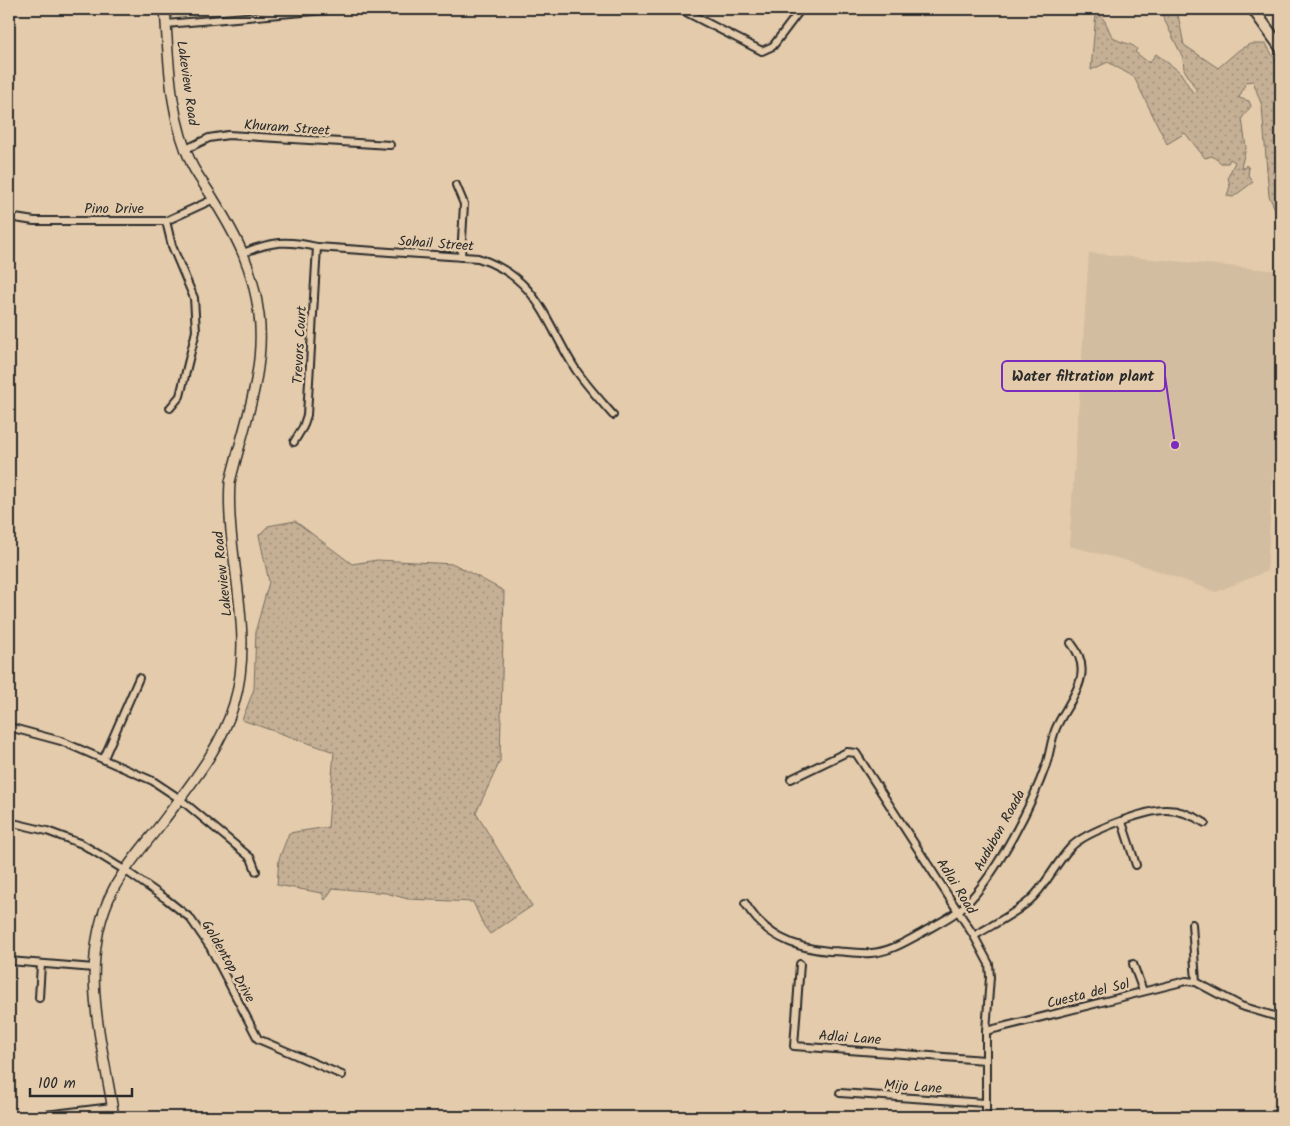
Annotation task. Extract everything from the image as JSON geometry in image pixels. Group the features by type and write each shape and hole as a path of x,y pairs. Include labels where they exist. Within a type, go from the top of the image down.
{"main road":[{"path":"1253,9 1281,48"}],"street":[{"name":"Lakeview Road","path":"114,1117 94,998 94,968 102,922 112,892 126,870 204,766 221,737 234,704 242,648 229,497 230,482 254,386 259,356 259,316 252,274 243,252 214,199 192,165 174,105 165,9"},
{"path":"166,24 338,9"},
{"path":"680,9 758,50 766,50 776,43 801,9"},
{"name":"Khuram Street","path":"186,149 209,138 228,135 390,145"},
{"path":"456,185 464,204 461,257"},
{"name":"Pino Drive","path":"9,217 34,220 166,221 214,199"},
{"path":"166,221 172,246 194,298 196,331 180,396 170,408"},
{"name":"Sohail Street","path":"243,252 279,241 318,247 478,258 507,270 524,284 537,301 577,371 613,415"},
{"name":"Trevors Court","path":"294,442 303,427 307,415 318,247"},
{"name":"Audubon Roada","path":"745,903 750,912 776,938 816,950 872,953 900,945 958,911 970,901 997,865 1046,765 1056,728 1072,702 1081,675 1079,653 1071,643"},
{"path":"104,758 139,678"},
{"path":"9,727 61,741 104,758 153,781 180,799 251,858 256,871"},
{"name":"Adlai Road","path":"791,779 847,752 856,753 974,936 989,964 984,1103 986,1117"},
{"path":"974,936 1027,903 1041,890 1071,847 1081,838 1122,822 1166,810 1181,812 1206,823"},
{"name":"Goldentop Drive","path":"9,822 47,831 82,844 126,870 190,918 210,947 258,1039 342,1075"},
{"path":"1122,822 1136,865"},
{"path":"1192,924 1196,982 1241,1006 1281,1018"},
{"path":"9,961 94,968"},
{"path":"39,998 41,964"},
{"name":"Adlai Lane","path":"800,964 794,1046 985,1060"},
{"path":"1134,964 1143,992"},
{"name":"Cuesta del Sol","path":"986,1031 1186,981 1196,982"},
{"path":"1278,1117 1281,1071"},
{"name":"Mijo Lane","path":"840,1093 984,1103"},
{"path":"29,1117 112,1106"}],"shaded area":[{"path":"1164,9 1171,9 1178,15 1184,45 1218,68 1239,50 1250,44 1266,44 1281,70 1281,222 1269,196 1262,106 1253,81 1246,82 1239,98 1249,101 1251,106 1242,118 1246,148 1241,167 1244,169 1246,165 1249,168 1248,175 1253,182 1233,197 1227,196 1230,186 1228,177 1235,162 1230,159 1228,163 1221,163 1212,156 1205,158 1185,133 1167,144 1134,77 1108,62 1091,70 1096,13 1100,15 1113,37 1135,47 1137,49 1135,52 1149,63 1156,54 1180,72 1193,93 1197,91 1184,69 1183,58 1163,17"},
{"path":"1089,253 1281,271 1281,343 1267,571 1216,592 1136,563 1069,546"},
{"path":"295,521 352,564 377,560 454,564 504,591 500,761 476,813 532,906 490,934 484,926 473,902 408,899 386,893 333,888 325,900 322,893 277,885 279,859 289,833 328,827 334,752 242,720 254,689 256,629 269,582 259,535 268,526"}],"place":[{"name":"Water filtration plant","path":"1175,445"}]}
